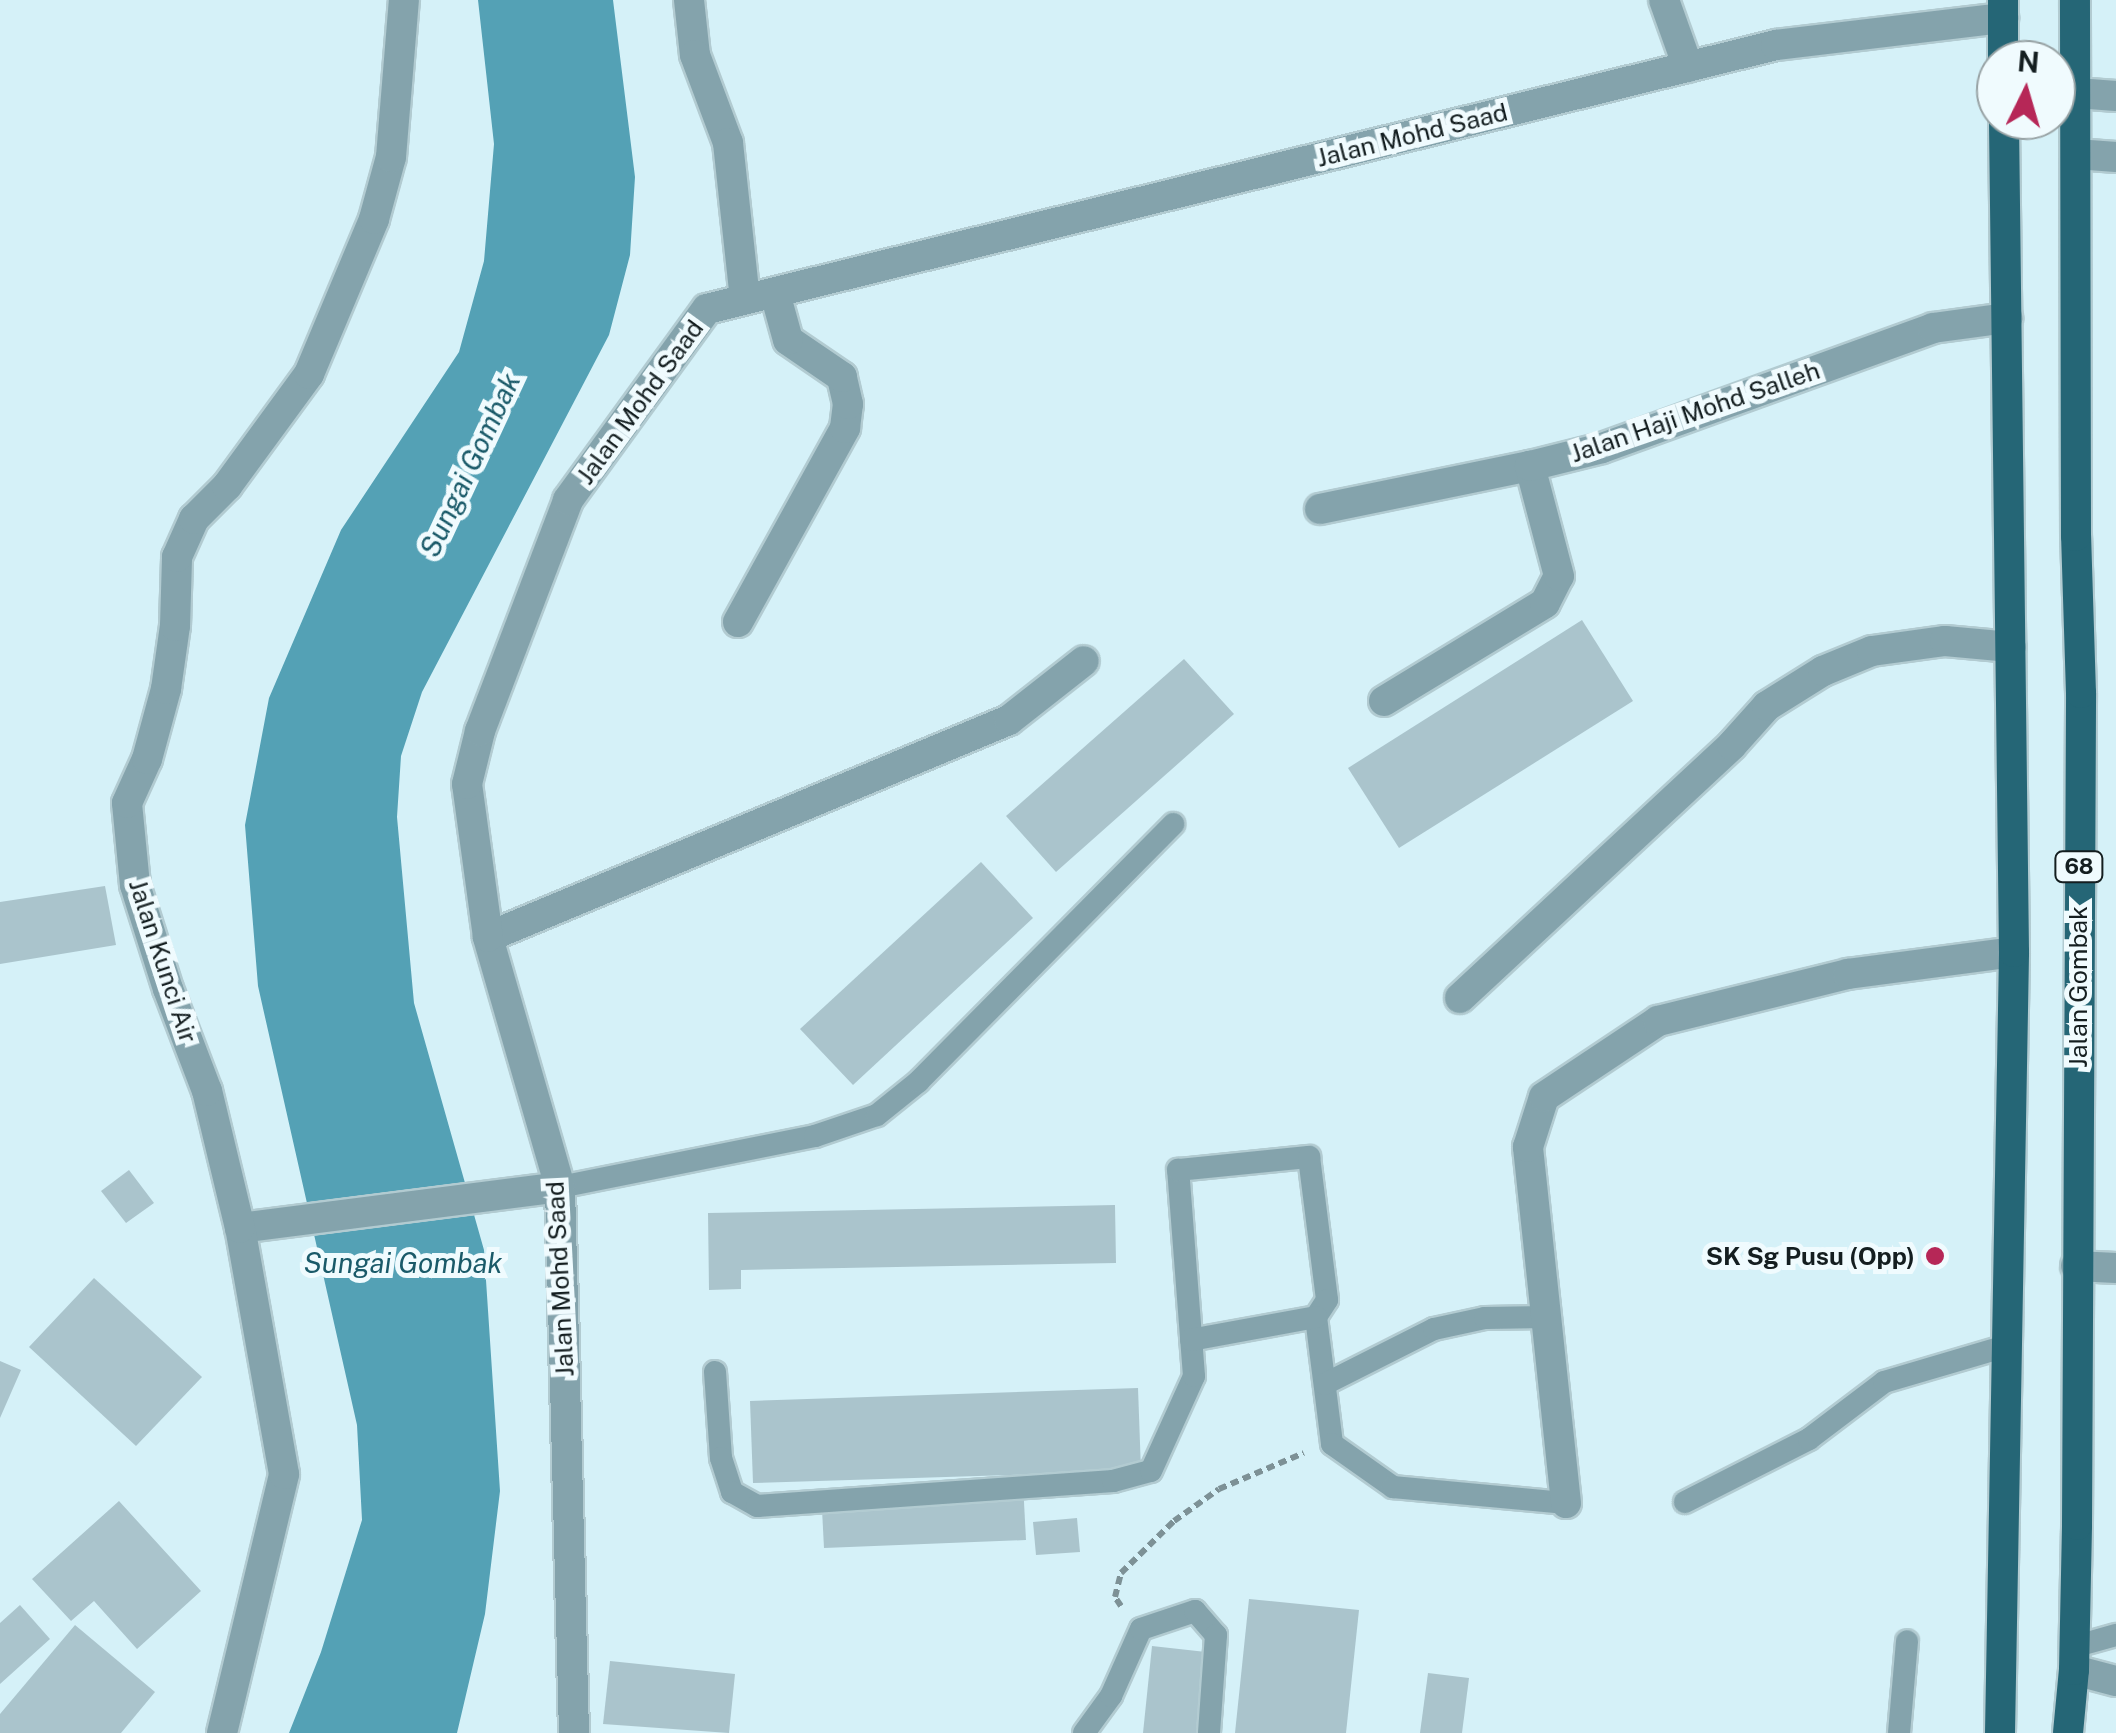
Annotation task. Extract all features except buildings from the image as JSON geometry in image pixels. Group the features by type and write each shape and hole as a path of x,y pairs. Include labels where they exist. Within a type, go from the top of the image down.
{"main road":[{"name":"Jalan Gombak","path":"2076,0 2076,40"},
{"path":"2003,9 2004,40"},
{"path":"2000,1733 2014,952 2004,140"},
{"name":"Jalan Gombak","path":"2068,1733 2074,1659 2081,693 2076,536 2076,140"}],"street":[{"name":"Jalan Kunci Air","path":"222,1733 284,1474 240,1228 207,1090 168,989 136,885 126,803 147,760 166,689 177,558 194,519 226,486 309,374 374,219 391,157 404,0"},
{"path":"690,0 695,55 728,143 745,299"},
{"path":"1664,0 1688,67"},
{"name":"Jalan Mohd Saad","path":"574,1733 552,1188 488,936 468,784 480,731 568,500 707,309 1776,45 2003,9"},
{"path":"2076,93 2116,96"},
{"path":"2076,154 2116,157"},
{"path":"738,622 845,428 842,377 788,340 775,292"},
{"name":"Jalan Haji Mohd Salleh","path":"1320,509 1602,448 1933,328 2007,318"},
{"path":"1384,702 1545,603 1559,576 1530,466"},
{"path":"1460,998 1732,745 1767,706 1823,671 1872,651 1945,641 2010,647"},
{"path":"488,936 1009,720 1084,661"},
{"path":"1566,1503 1528,1147 1544,1097 1658,1021 1848,974 2014,952"},
{"path":"240,1228 552,1188"},
{"path":"2076,1266 2116,1268"},
{"path":"2074,1659 2116,1681"}],"lane":[{"path":"552,1188 815,1136 877,1115 918,1082 1173,824"},
{"path":"715,1372 721,1458 732,1492 756,1506 1112,1481 1151,1471 1194,1376 1178,1170 1309,1157 1328,1300 1316,1318 1332,1444 1393,1487 1566,1503"},
{"path":"1325,1384 1434,1328 1485,1318 1546,1316"},
{"path":"1191,1340 1316,1318"},
{"path":"1686,1502 1809,1439 1884,1382 2006,1346"},
{"path":"1084,1733 1110,1696 1141,1629 1195,1611 1216,1635 1209,1733"},
{"path":"2074,1659 2116,1635"},
{"path":"1899,1733 1908,1641"}],"path":[{"path":"1116,1598 1121,1573 1174,1520 1219,1489 1332,1444"}],"water":[{"name":"Sungai Gombak","path":"478,0 613,0 635,177 630,255 609,335 422,692 401,756 397,817 414,1003 484,1250 500,1491 485,1614 457,1733 289,1733 321,1652 362,1520 357,1425 258,986 245,825 269,698 341,530 459,352 484,261 494,144"}],"place":[{"name":"SK Sg Pusu (Opp)","path":"1935,1256"}]}
